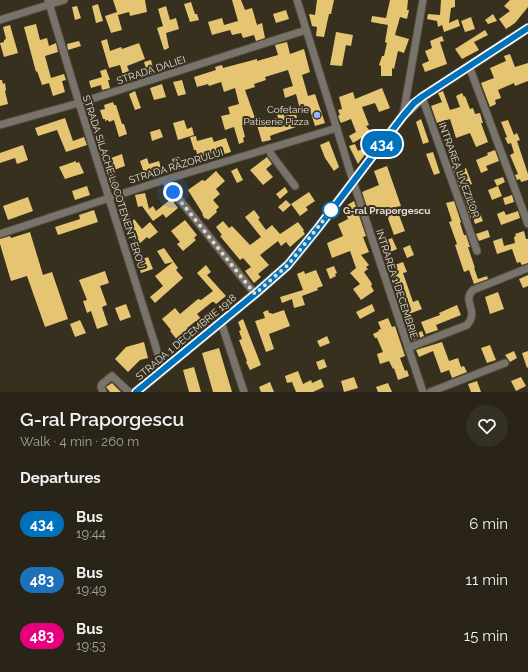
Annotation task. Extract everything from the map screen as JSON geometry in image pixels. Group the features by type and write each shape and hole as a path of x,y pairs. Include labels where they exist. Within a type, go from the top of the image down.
{"main road":[{"name":"STRADA 1 DECEMBRIE 1918","path":"136,392 255,294 293,259 414,103 528,28"}],"street":[{"path":"0,20 48,2 64,0"},
{"name":"INTRAREA 1 DECEMBRIE","path":"297,0 353,182 423,392"},
{"path":"403,116 423,0"},
{"name":"STRADA SILACHE LOCOTENENT EROU","path":"48,2 78,103 163,370"},
{"name":"STRADA DALIEI","path":"0,125 78,103 306,30"},
{"path":"469,66 528,224"},
{"name":"INTRAREA LIVEZILOR","path":"422,97 477,251"},
{"name":"STRADA RĂZORULUI","path":"0,234 164,180 337,128"},
{"path":"269,148 271,154 295,186"},
{"path":"164,180 255,294"},
{"path":"408,348 467,325 472,317 468,297 473,290 528,268"},
{"path":"221,322 244,392"},
{"path":"430,392 505,363"},
{"path":"103,392 101,387 102,384 112,376 126,391"}],"building":[{"path":"113,0 145,0 147,12 130,16 129,12 118,15"},
{"path":"232,0 241,0 245,10 252,8 257,25 262,23 265,38 256,41 254,35 243,38 241,33 232,35 230,30 212,35 208,22 222,18 224,25 238,21"},
{"path":"317,0 334,0 324,37 316,36 317,27 312,26 309,14 315,15"},
{"path":"390,0 408,0 407,10 409,10 407,19 400,17 395,35 409,39 404,53 398,51 394,69 392,68 392,76 381,76 381,66 379,65 382,56 384,56 387,43 385,42 388,25 371,22 372,16 386,18"},
{"path":"441,0 455,0 455,7 451,8 449,23 458,19 460,26 444,32 442,25 438,27 437,21 427,19 428,14 440,15"},
{"path":"510,0 528,0 528,7 515,23 506,29 499,19 510,11 504,6"},
{"path":"191,2 195,14 197,14 199,20 190,22 184,4"},
{"path":"98,4 103,21 96,23 92,6"},
{"path":"77,6 81,18 75,20 72,7"},
{"path":"166,6 170,20 176,18 179,29 166,33 169,48 164,50 157,28 163,26 158,9"},
{"path":"286,10 289,19 276,23 273,14"},
{"path":"117,12 122,30 111,33 105,16"},
{"path":"493,14 497,21 488,24 485,20"},
{"path":"471,17 475,29 465,32 461,21"},
{"path":"36,24 40,40 47,38 49,46 56,43 58,52 45,56 51,78 64,74 66,80 62,81 65,92 53,96 49,83 42,85 37,71 36,72 24,27"},
{"path":"10,25 18,53 4,57 0,43 4,42 6,39 3,27"},
{"path":"485,30 488,35 474,42 479,50 462,59 455,49"},
{"path":"336,32 353,35 351,46 346,45 342,66 330,65"},
{"path":"442,36 444,41 440,42 447,64 425,72 422,64 429,61 425,51 432,48 430,41"},
{"path":"107,39 110,51 121,47 122,49 139,43 145,59 127,66 129,71 127,72 130,80 125,82 120,65 109,68 101,41"},
{"path":"79,41 81,46 68,50 67,44"},
{"path":"287,42 290,54 304,49 310,72 302,75 308,96 315,94 325,123 315,126 309,107 300,109 296,94 285,98 283,89 293,86 288,70 265,77 266,80 254,84 255,87 245,90 255,118 245,121 246,124 242,125 245,137 243,138 244,142 239,144 234,127 225,130 221,116 230,114 228,107 239,104 235,88 224,92 221,82 209,86 208,84 197,87 194,77 216,70 215,67 222,65 223,68 278,55 275,45"},
{"path":"510,54 515,67 528,63 528,81 515,86 514,83 498,90 501,98 495,100 496,104 490,107 481,83 494,78 490,68 506,61 504,56"},
{"path":"151,60 154,73 148,75 144,62"},
{"path":"106,69 110,80 108,80 110,88 102,90 101,85 91,88 89,81 102,77 100,71"},
{"path":"0,80 2,80 3,84 5,83 8,104 0,106"},
{"path":"182,80 186,94 178,96 173,82"},
{"path":"162,84 166,97 154,100 150,88"},
{"path":"382,88 390,108 379,112 375,103 362,107 369,125 366,126 377,140 370,146 363,137 353,143 349,136 356,132 351,119 341,123 338,116 340,115 338,110 342,109 339,97 353,92 355,99"},
{"path":"135,91 141,108 135,110 129,94"},
{"path":"443,91 450,110 460,107 456,96 462,93 464,97 465,96 470,109 473,108 475,114 480,113 483,123 481,123 488,142 476,147 470,133 456,138 450,119 437,123 431,106 442,102 438,93"},
{"path":"113,102 114,105 116,105 127,134 119,137 114,120 109,122 108,120 105,121 100,110 105,109 104,105"},
{"path":"282,110 284,116 296,114 299,126 270,136 271,140 262,142 257,125 278,118 276,112"},
{"path":"65,118 73,141 84,137 87,145 66,152 57,130 38,136 35,128"},
{"path":"421,119 429,142 423,144 416,122"},
{"path":"184,120 187,129 192,127 194,135 178,140 173,123"},
{"path":"508,120 514,135 517,133 520,140 517,141 528,174 528,180 521,182 520,179 517,180 515,175 518,174 510,155 514,153 511,143 508,144 505,138 507,137 501,122"},
{"path":"160,129 163,137 152,141 150,132"},
{"path":"196,136 197,141 212,137 214,142 226,138 231,152 221,155 220,152 213,153 198,158 190,137"},
{"path":"329,141 339,167 334,171 325,158 320,145"},
{"path":"355,144 358,151 364,148 366,153 358,164 349,146"},
{"path":"23,145 28,160 17,164 15,158 0,163 0,153"},
{"path":"495,150 499,161 486,166 488,170 481,173 476,160"},
{"path":"433,152 440,173 434,175 426,154"},
{"path":"122,154 125,166 114,170 111,158"},
{"path":"179,157 182,168 175,170 172,159"},
{"path":"267,157 272,164 266,169 273,177 263,185 250,170"},
{"path":"147,158 149,164 159,161 163,174 155,177 154,173 145,176 140,161"},
{"path":"76,161 76,163 79,162 84,173 65,179 59,167"},
{"path":"456,165 459,172 466,168 472,184 460,188 452,167"},
{"path":"387,166 401,206 396,207 405,231 394,235 385,210 370,216 362,192 379,185 374,171"},
{"path":"237,168 243,180 237,183 231,171"},
{"path":"216,171 225,181 216,189 220,194 213,200 219,207 216,210 217,212 208,220 206,218 205,219 188,190 202,180 205,181"},
{"path":"113,172 117,186 111,188 107,173"},
{"path":"503,177 505,182 497,186 494,180"},
{"path":"87,186 90,195 75,200 72,191"},
{"path":"498,186 502,196 492,200 488,190"},
{"path":"285,187 288,192 280,199 276,194"},
{"path":"309,192 315,201 306,207 308,210 300,216 291,204"},
{"path":"145,193 149,209 153,206 156,211 171,199 178,208 166,218 163,214 153,221 142,206 138,207 135,195"},
{"path":"472,194 483,221 475,224 473,218 471,219 463,197"},
{"path":"512,195 514,202 505,205 503,198"},
{"path":"28,197 33,211 8,220 3,206"},
{"path":"286,200 291,205 283,212 278,207"},
{"path":"354,201 366,236 363,237 369,252 361,255 369,265 366,267 368,269 364,272 371,282 371,286 374,291 361,300 353,289 360,284 350,273 356,268 350,251 332,258 327,243 343,236 338,224 348,219 344,207"},
{"path":"454,201 464,235 466,235 470,247 468,247 478,279 487,276 488,279 474,284 469,270 464,272 455,245 457,244 449,222 452,221 446,203"},
{"path":"124,207 132,222 134,219 142,229 150,222 158,232 149,239 147,237 138,245 133,239 135,238 123,223 118,209"},
{"path":"94,210 98,222 58,235 55,227 80,219 79,215"},
{"path":"254,210 260,218 258,219 266,230 272,225 280,234 298,222 305,234 290,247 286,242 281,246 278,241 260,255 269,265 258,274 261,277 254,283 245,271 251,267 243,258 240,260 220,236 222,235 216,227 223,221 229,228 232,226 250,245 261,237 245,217"},
{"path":"504,211 506,215 518,211 520,218 501,225 497,214"},
{"path":"185,220 197,235 194,238 196,240 183,251 177,244 180,242 171,231"},
{"path":"488,230 490,237 479,241 476,234"},
{"path":"524,231 526,239 528,239 528,263 522,265 520,262 517,263 512,249 497,254 493,241 502,238 504,246 515,243 515,234"},
{"path":"30,232 43,275 52,272 68,319 45,327 27,276 11,281 0,244 0,239 10,236 11,238"},
{"path":"392,238 397,249 386,254 381,242"},
{"path":"410,245 414,255 407,258 403,248"},
{"path":"164,248 178,268 176,270 183,278 155,303 150,297 163,286 155,276 173,262 165,264 157,251"},
{"path":"148,257 153,269 141,273 138,264 144,262 143,259"},
{"path":"403,262 407,272 403,273 413,302 418,300 422,309 409,314 403,299 401,300 389,267"},
{"path":"206,265 211,272 207,275 226,296 216,304 212,302 197,314 202,320 198,324 196,321 187,328 189,330 178,341 162,319 175,308 180,314 198,299 201,300 213,291 197,273"},
{"path":"334,266 337,273 335,274 336,276 330,279 326,269"},
{"path":"316,270 323,286 317,288 318,290 302,296 305,305 294,308 292,299 282,303 280,297 303,290 297,274 304,271 305,274"},
{"path":"105,271 109,283 100,286 107,305 102,307 108,325 97,329 91,311 87,313 83,301 87,300 79,280"},
{"path":"528,275 528,286 523,288 519,279"},
{"path":"498,292 504,309 490,314 485,297"},
{"path":"126,304 131,317 120,321 115,308"},
{"path":"372,304 375,311 360,319 356,312"},
{"path":"457,305 461,315 436,325 438,330 426,334 421,322 440,315 439,313"},
{"path":"268,310 269,313 272,314 284,310 290,326 269,334 274,349 266,352 255,321 265,318 263,312"},
{"path":"388,318 392,327 395,326 405,356 400,358 405,371 407,370 409,376 398,380 394,368 393,369 389,361 380,364 377,354 383,352 377,338 375,338 373,334 381,329 378,322"},
{"path":"243,319 261,365 250,370 239,340 242,339 238,322"},
{"path":"80,320 86,333 75,337 70,324"},
{"path":"422,331 424,336 412,341 410,336"},
{"path":"327,336 330,343 320,347 317,341"},
{"path":"144,342 148,358 140,360 128,372 115,359 126,347"},
{"path":"442,342 449,361 458,358 461,367 464,366 467,372 452,378 449,370 441,373 433,351 419,357 416,350"},
{"path":"490,345 496,360 487,363 481,348"},
{"path":"219,348 232,392 213,392 202,353"},
{"path":"514,351 517,358 510,362 505,355"},
{"path":"528,351 528,367 527,368 522,353"},
{"path":"324,359 327,367 319,370 316,362"},
{"path":"194,367 201,392 189,392 183,370"},
{"path":"298,371 303,384 311,380 312,383 321,379 324,387 313,392 296,392 292,382 287,383 285,376"},
{"path":"354,377 358,388 344,392 341,381"},
{"path":"521,377 526,386 516,391 511,381"},
{"path":"477,381 481,392 471,392 468,384"},
{"path":"270,382 274,392 261,392 259,387"},
{"path":"112,383 121,392 110,392 106,387"},
{"path":"388,383 392,392 378,392 376,387"}],"bus line":[{"name":"434","path":"136,392 288,265 414,103 431,90 528,28"}],"place":[{"name":"Cofetarie Patiserie Pizza","path":"317,115"},
{"name":"G-ral Praporgescu","path":"331,210"}],"route":[{"path":"173,192 255,294 288,265 334,207 331,210"}]}
